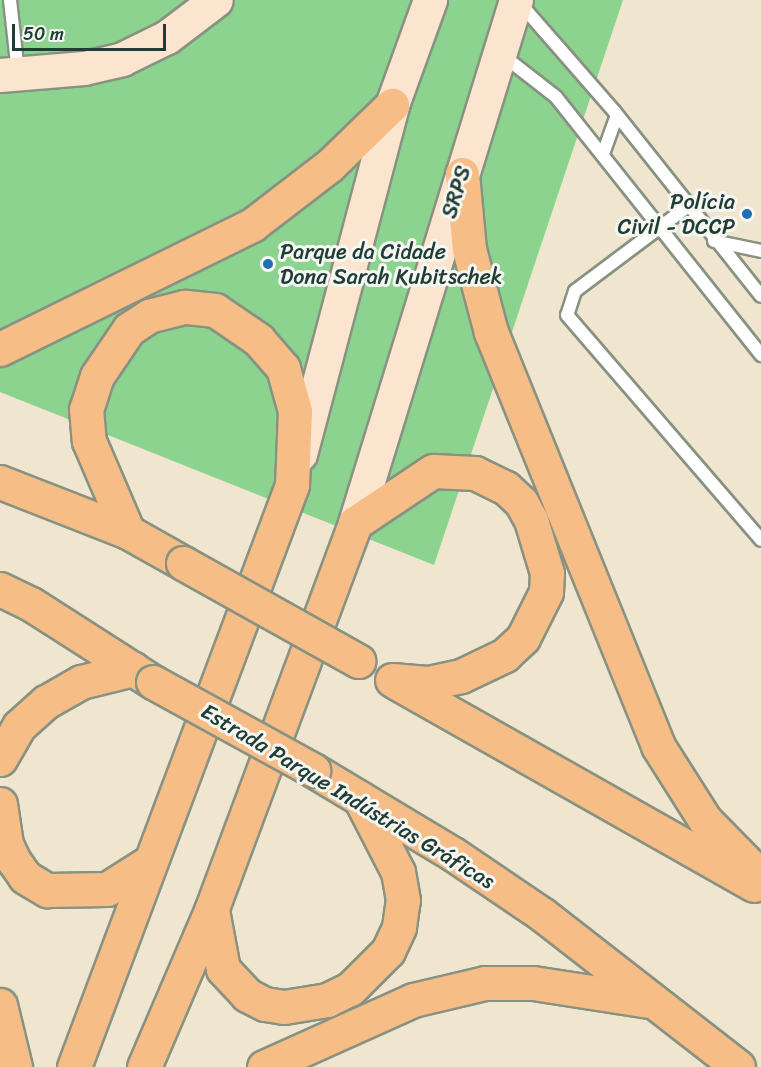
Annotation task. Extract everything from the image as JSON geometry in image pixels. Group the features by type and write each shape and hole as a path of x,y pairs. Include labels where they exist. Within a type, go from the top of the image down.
{"main road":[{"path":"9,76 122,59 167,37 216,0"},
{"path":"74,1067 292,485 392,105 430,0"},
{"name":"SRPS","path":"355,523 517,0"},
{"path":"0,349 252,225 329,166 392,105"},
{"path":"462,174 469,249 491,332 658,746 705,820 761,877"},
{"path":"128,532 89,441 86,409 97,376 129,329 169,309 215,310 259,340 283,368 294,411 292,485"},
{"path":"144,1067 212,908 355,523 433,471 475,473 506,488 521,502 531,520 548,573 546,592 523,638 505,655 461,676 427,683 392,680"},
{"path":"0,482 128,532 761,889"},
{"name":"Estrada Parque Indústrias Gráficas","path":"0,590 31,604 143,676 313,770 453,854 543,915 738,1067"},
{"path":"0,759 19,726 46,702 81,681 143,676"},
{"path":"212,908 223,969 247,995 265,1004 284,1007 327,999 350,989 388,951 399,927 403,900 398,872 360,798"},
{"path":"0,804 6,844 14,861 25,877 47,890 107,889 151,861"},
{"path":"264,1067 413,1000 485,983 533,983 652,1002"},
{"path":"0,1005 15,1067"}],"lane":[{"path":"9,76 10,0"},
{"path":"517,0 617,115 714,241 761,296"},
{"path":"500,54 556,97 761,355"},
{"path":"603,154 617,115"},
{"path":"687,207 575,291 567,315 761,540"},
{"path":"714,241 761,251"}],"green space":[{"name":"Parque da Cidade Dona Sarah Kubitschek","path":"0,0 623,0 434,565 0,392"}],"place":[{"name":"Polícia Civil - DCCP","path":"747,214"},
{"name":"Parque da Cidade Dona Sarah Kubitschek","path":"268,264"}]}
